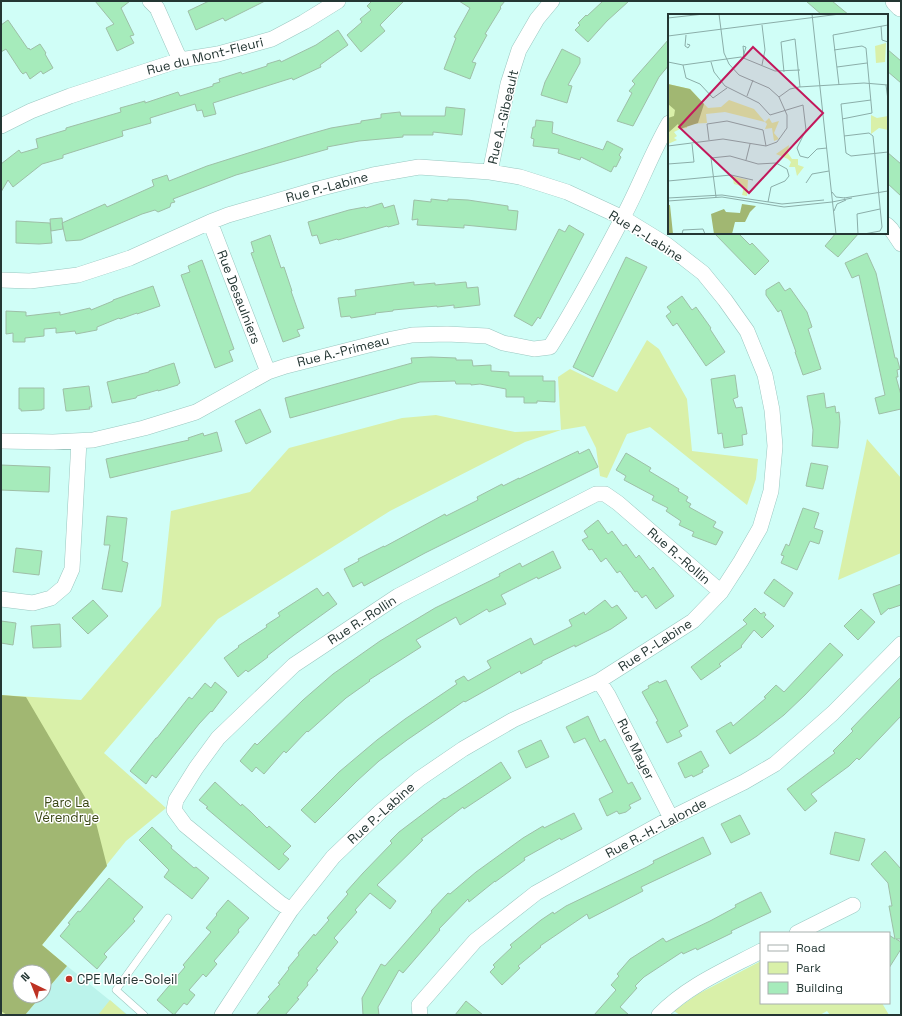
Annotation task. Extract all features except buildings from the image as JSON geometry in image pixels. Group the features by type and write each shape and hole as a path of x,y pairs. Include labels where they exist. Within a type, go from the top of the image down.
{"main road":[{"path":"896,1 901,6"}],"street":[{"path":"150,1 157,8 180,60"},
{"name":"Rue du Mont-Fleuri","path":"1,126 31,111 70,96 180,60 218,54 272,39 304,22 338,1"},
{"name":"Rue A.-Gibeault","path":"490,172 508,84 519,50 537,19 552,1"},
{"path":"622,218 657,144 668,125"},
{"name":"Rue P.-Labine","path":"1,280 30,281 78,275 130,258 210,222 285,198 373,175 419,167 490,172 520,177 567,192 622,218 667,245 703,273 725,300 747,331 765,375 772,410 775,446 771,491 760,528 721,592 693,621 599,681 513,720 463,749 419,778 381,810 333,857 291,910 222,1015"},
{"name":"Rue A.-Primeau","path":"1,441 93,440 144,428 196,412 268,372 392,338 412,335 447,334 487,336 503,343 534,349 550,347 569,317 622,218"},
{"name":"Rue Desaulniers","path":"210,222 268,372"},
{"path":"888,226 892,229 901,244"},
{"path":"1,599 33,603 51,598 64,587 72,569 79,441"},
{"name":"Rue R.-Rollin","path":"291,910 280,903 185,825 174,810 176,800 218,738 294,665 398,596 596,494 605,494 618,503 721,592"},
{"name":"Rue R.-H.-Lalonde","path":"420,1015 419,1005 475,941 536,893 672,818 744,782 774,764 833,713 901,644"},
{"name":"Rue Mayer","path":"599,681 608,695 672,818"},
{"path":"799,932 853,905"},
{"path":"659,1015 677,998 694,987 760,952"}],"lane":[{"path":"144,1015 116,990 168,918"}],"shaded area":[{"name":"CPE Marie-Soleil","path":"67,966 128,1015 25,1015 34,1004 52,1004 52,984"}],"green space":[{"path":"647,340 659,349 687,399 692,451 758,459 756,479 747,505 650,427 627,434 607,478 600,476 596,448 585,426 561,430 558,377 570,369 617,392"},
{"name":"Parc La Vérendrye","path":"436,415 515,432 561,430 525,442 390,511 218,619 104,753 166,808 126,841 42,945 67,966 52,984 52,964 12,964 12,1004 34,1004 25,1015 1,1015 1,695 81,700 161,606 171,511 250,492 289,448 402,418"},
{"path":"867,439 901,478 901,553 838,580"},
{"path":"1,695 26,697 93,811 107,866 42,945 67,966 52,984 52,964 12,964 12,1004 34,1004 25,1015 7,1015 1,1011"},
{"path":"760,962 760,1004 883,1004 889,1015 830,1015 827,1011 820,1015 680,1015 674,1011 698,994"},
{"path":"110,1000 127,1015 98,1015"}],"place":[{"name":"CPE Marie-Soleil","path":"69,979"}]}
